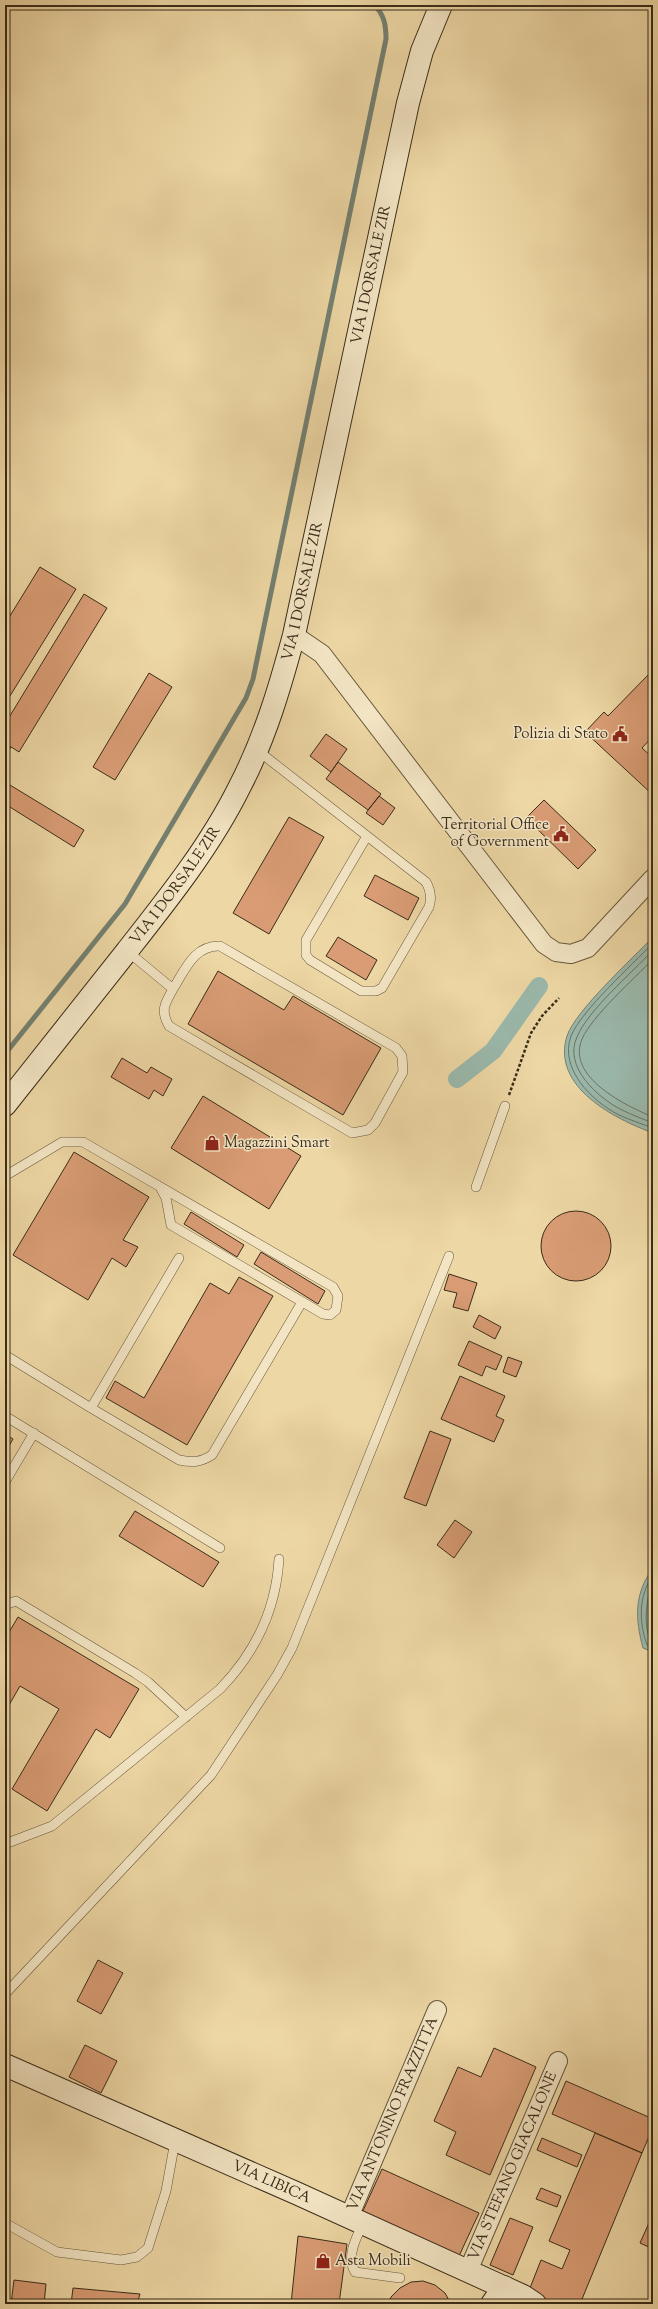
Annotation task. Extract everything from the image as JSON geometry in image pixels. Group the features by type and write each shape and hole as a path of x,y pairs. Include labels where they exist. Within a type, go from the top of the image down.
{"main road":[{"name":"VIA I DORSALE ZIR","path":"5,1105 158,912 218,826 240,787 257,750 281,684 294,635 408,104 434,9"},
{"name":"VIA LIBICA","path":"5,2065 468,2271 498,2296 534,2304"}],"street":[{"path":"294,635 322,654 544,944 556,952 571,954 588,948 653,878"},
{"name":"VIA ANTONINO FRAZZITTA","path":"356,2220 437,2010"},
{"name":"VIA STEFANO GIACALONE","path":"468,2271 558,2061"}],"lane":[{"path":"257,750 426,882 431,898 429,907 382,988 369,992 355,987 310,960 306,955 306,940 367,836"},
{"path":"220,946 396,1048 402,1056 403,1072 375,1123 368,1130 352,1133 169,1026 163,1012 164,1005 173,989 195,954 202,948 220,946"},
{"path":"127,951 173,989"},
{"path":"476,1187 504,1106"},
{"path":"5,1176 62,1142 83,1142 333,1287 338,1296 336,1310 330,1315 323,1314 171,1225 166,1198 160,1187"},
{"path":"5,1994 211,1775 276,1675 292,1648 449,1256"},
{"path":"91,1408 179,1258"},
{"path":"5,1355 179,1460 191,1463 203,1461 212,1455 302,1302"},
{"path":"5,1416 220,1548"},
{"path":"5,1482 34,1433"},
{"path":"5,1844 52,1826 220,1689 250,1654 260,1636 271,1606 278,1576 279,1559"},
{"path":"5,1605 16,1601 135,1673 148,1682 186,1717"},
{"path":"5,2223 57,2252 121,2260 137,2257 148,2248 166,2191 174,2141"},
{"path":"356,2220 354,2244 350,2264 355,2272 400,2278"}],"path":[{"path":"504,1106 531,1033 542,1016 559,998"}],"water":[{"path":"653,937 653,1133 621,1119 605,1110 590,1098 577,1085 568,1071 565,1054 567,1036 572,1025 581,1013 592,999"},
{"path":"653,1568 653,1652 643,1648 640,1637 638,1606 642,1587"}],"building":[{"path":"40,567 76,589 5,704 5,624"},
{"path":"84,594 107,608 19,752 5,743 5,724"},
{"path":"149,673 172,687 115,780 93,767"},
{"name":"Polizia di Stato","path":"649,674 653,678 653,736 642,748 653,758 653,795 585,732 604,712 608,716"},
{"path":"326,734 347,749 331,772 310,756"},
{"path":"5,743 11,747 5,757"},
{"path":"338,762 381,794 368,810 326,779"},
{"path":"5,782 84,830 74,847 5,804"},
{"path":"379,796 395,808 383,825 366,813"},
{"name":"Territorial Office of Government","path":"544,800 596,850 578,869 526,818"},
{"path":"289,817 324,837 269,934 233,913"},
{"path":"375,875 419,898 408,920 364,896"},
{"path":"338,937 377,960 366,980 326,956"},
{"path":"218,971 284,1010 293,996 381,1048 343,1115 188,1024"},
{"path":"122,1058 147,1073 151,1067 172,1079 163,1096 154,1090 149,1099 111,1077"},
{"path":"203,1096 301,1156 269,1209 171,1148"},
{"path":"74,1152 149,1197 123,1240 138,1247 126,1267 112,1258 88,1300 13,1255"},
{"path":"576,1211 589,1214 601,1221 608,1233 611,1246 608,1259 601,1271 589,1278 576,1281 563,1278 551,1271 544,1259 541,1246 544,1233 551,1221 563,1214"},
{"path":"191,1212 244,1245 237,1257 184,1224"},
{"path":"261,1252 325,1291 318,1304 254,1264"},
{"path":"449,1274 477,1283 468,1311 453,1307 457,1293 444,1290"},
{"path":"239,1277 273,1296 187,1445 106,1398 115,1381 144,1398 210,1283 229,1294"},
{"path":"479,1315 501,1327 495,1339 473,1327"},
{"path":"469,1341 502,1356 496,1370 486,1366 482,1376 458,1365"},
{"path":"508,1357 522,1362 516,1377 503,1372"},
{"path":"460,1376 505,1396 496,1416 504,1420 494,1442 441,1419"},
{"path":"430,1431 451,1439 426,1506 404,1498"},
{"path":"5,1434 13,1439 5,1453"},
{"path":"135,1511 219,1562 203,1587 119,1536"},
{"path":"455,1520 472,1532 454,1558 437,1545"},
{"path":"18,1617 139,1689 110,1738 96,1729 47,1811 12,1789 59,1709 20,1686 5,1712 5,1639"},
{"path":"98,1960 123,1973 101,2014 77,2001"},
{"path":"85,2045 117,2061 101,2093 69,2077"},
{"path":"494,2048 536,2067 490,2175 446,2155 456,2132 434,2121 458,2067 481,2077"},
{"path":"566,2081 653,2119 653,2127 642,2153 552,2114"},
{"path":"595,2133 642,2153 580,2304 551,2304 530,2288 541,2260 562,2269 570,2250 549,2241"},
{"path":"542,2138 582,2155 577,2167 537,2150"},
{"path":"382,2169 479,2213 459,2256 362,2213"},
{"path":"541,2188 561,2196 557,2207 536,2199"},
{"path":"653,2214 653,2249 640,2243"},
{"path":"510,2218 533,2227 513,2275 490,2265"},
{"path":"298,2236 347,2244 339,2304 291,2304"},
{"path":"14,2280 46,2284 44,2304 11,2304"},
{"path":"423,2281 435,2285 445,2293 451,2304 388,2304 391,2297 400,2288 411,2282"},
{"path":"73,2288 140,2294 137,2304 71,2304"}],"waterway":[{"path":"5,1054 125,904 246,698 253,679 386,39 384,20 375,5"},
{"path":"457,1079 493,1051 539,986"}],"place":[{"name":"Polizia di Stato","path":"620,734"},
{"name":"Territorial Office of Government","path":"561,834"},
{"name":"Magazzini Smart","path":"212,1143"},
{"name":"Asta Mobili","path":"323,2261"}]}
